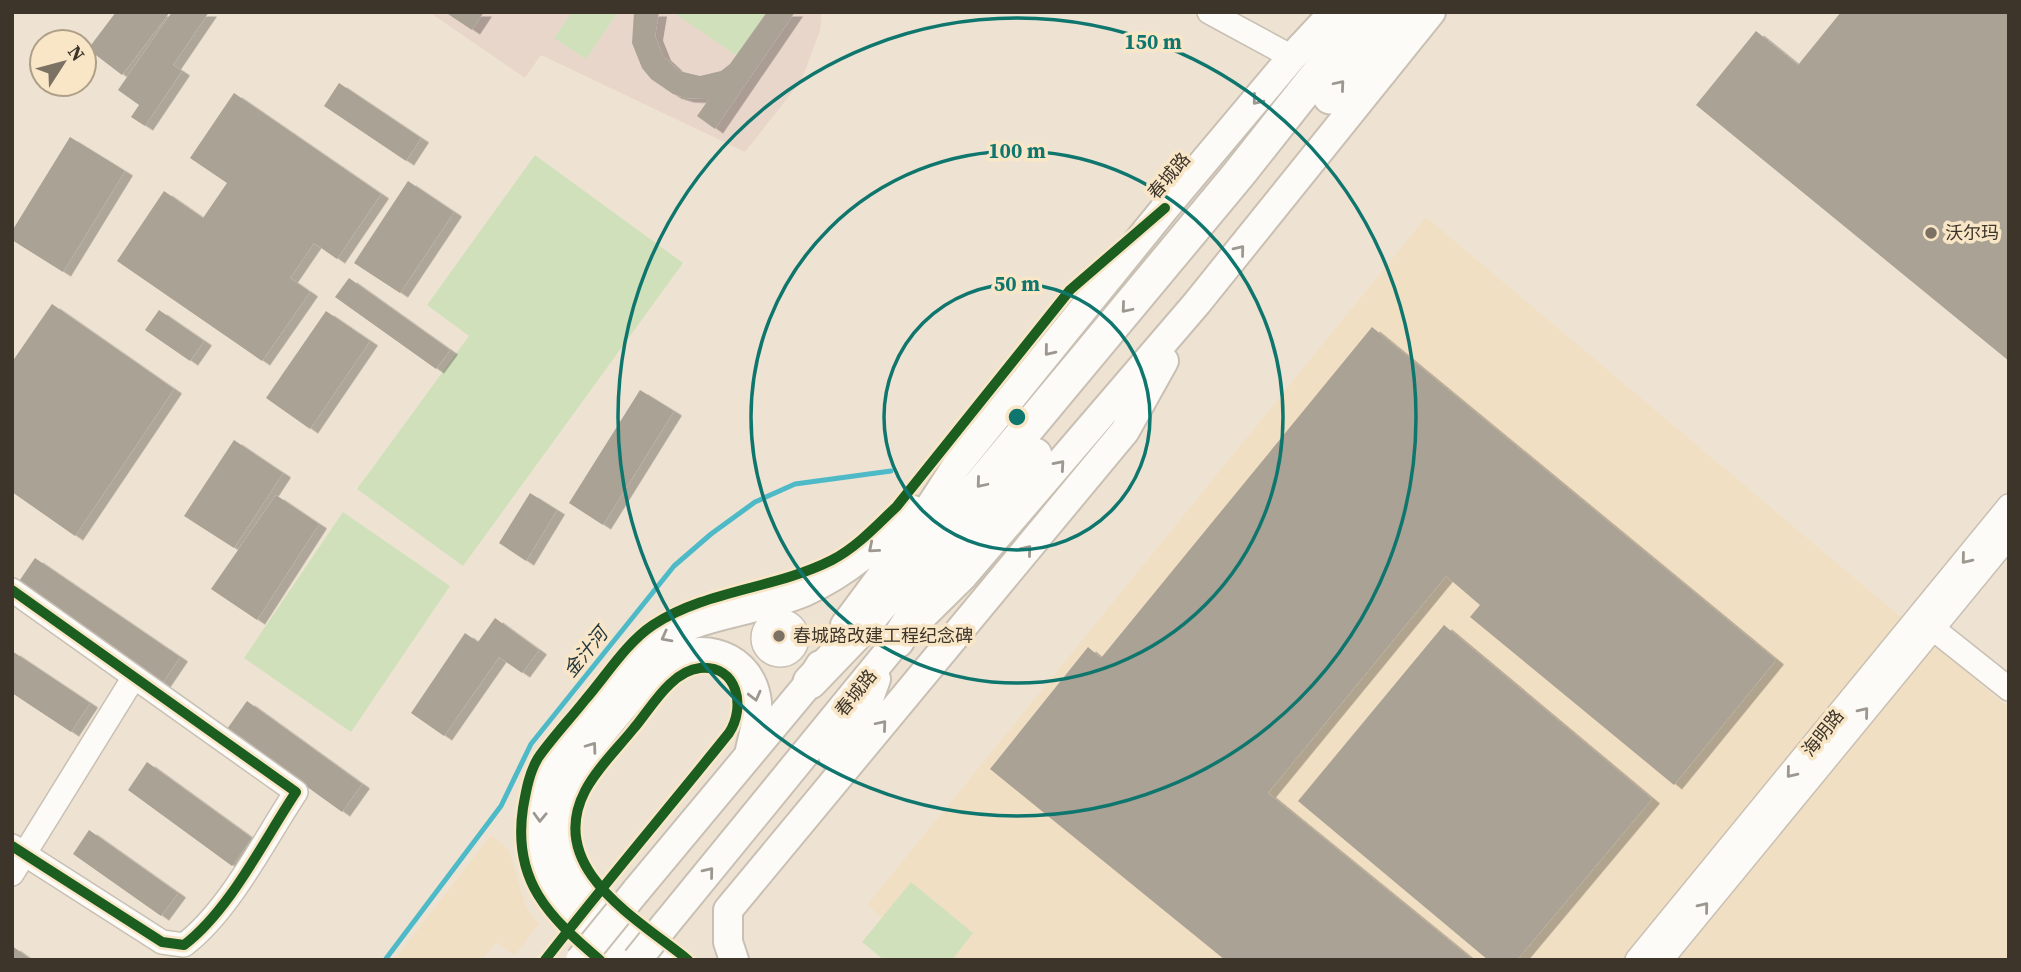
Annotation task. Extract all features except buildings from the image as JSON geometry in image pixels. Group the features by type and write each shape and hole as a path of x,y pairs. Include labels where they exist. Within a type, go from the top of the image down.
{"highway":[{"path":"891,650 951,556 1210,225 1367,12"},
{"path":"810,682 858,632 1210,225 1399,12"}],"main road":[{"path":"1292,57 1322,12"},
{"name":"春城路","path":"580,960 810,682 836,637 911,537 957,465 1292,57 1334,12"},
{"name":"春城路","path":"637,960 891,650 963,576 1197,303 1431,12"},
{"path":"1358,105 1438,12"},
{"path":"734,960 727,942 728,910 1125,430 1197,303"},
{"path":"624,960 571,910 548,872 542,854 540,812 548,774 559,757 624,673 651,645 682,628 803,592 851,566 887,536 957,465"},
{"path":"768,863 799,802 862,718 891,650"},
{"path":"666,960 592,900 577,883 568,865 560,829 569,786 594,743 658,667 669,658 692,651 726,657 736,664 751,682 757,717 749,754"}],"street":[{"path":"1209,12 1292,57"},
{"name":"海明路","path":"1661,960 1926,623 2009,506"},
{"name":"海明路","path":"1637,960 1926,623 2009,536"},
{"path":"12,590 296,792 225,900 200,933 184,946 162,942 16,859 134,677"},
{"path":"1926,623 2009,689"}],"shaded area":[{"path":"429,12 822,12 820,31 801,81 745,152 541,55 525,78"},
{"path":"1426,217 2009,708 2009,960 934,960 867,905"},
{"path":"491,835 509,850 526,907 539,924 515,955 496,942 482,960 394,960"}],"green space":[{"path":"572,12 618,12 586,59 554,38"},
{"path":"673,12 767,12 737,56"},
{"path":"535,155 683,263 463,566 357,489 469,336 427,305"},
{"path":"343,512 450,586 351,732 244,658"},
{"path":"911,882 973,933 952,960 884,960 862,942"}],"waterway":[{"name":"金汁河","path":"385,960 501,806 531,744 674,566 711,534 755,502 795,484 891,471"}],"cycle path":[{"path":"600,960 550,912 529,877 523,856 521,834 525,795 532,770 543,751 625,650 653,625 695,604 810,570 850,549 897,506 1070,290 1165,208"},
{"path":"12,590 296,792 231,894 201,930 184,945 162,942 12,846"},
{"path":"545,960 590,903 614,874 729,733 737,711 735,690 723,673 700,668 680,676 655,701 590,783 576,819 577,845 587,868 603,889 623,909 688,960"}],"place":[{"name":"沃尔玛","path":"1931,233"},
{"name":"春城路改建工程纪念碑","path":"779,636"}]}
